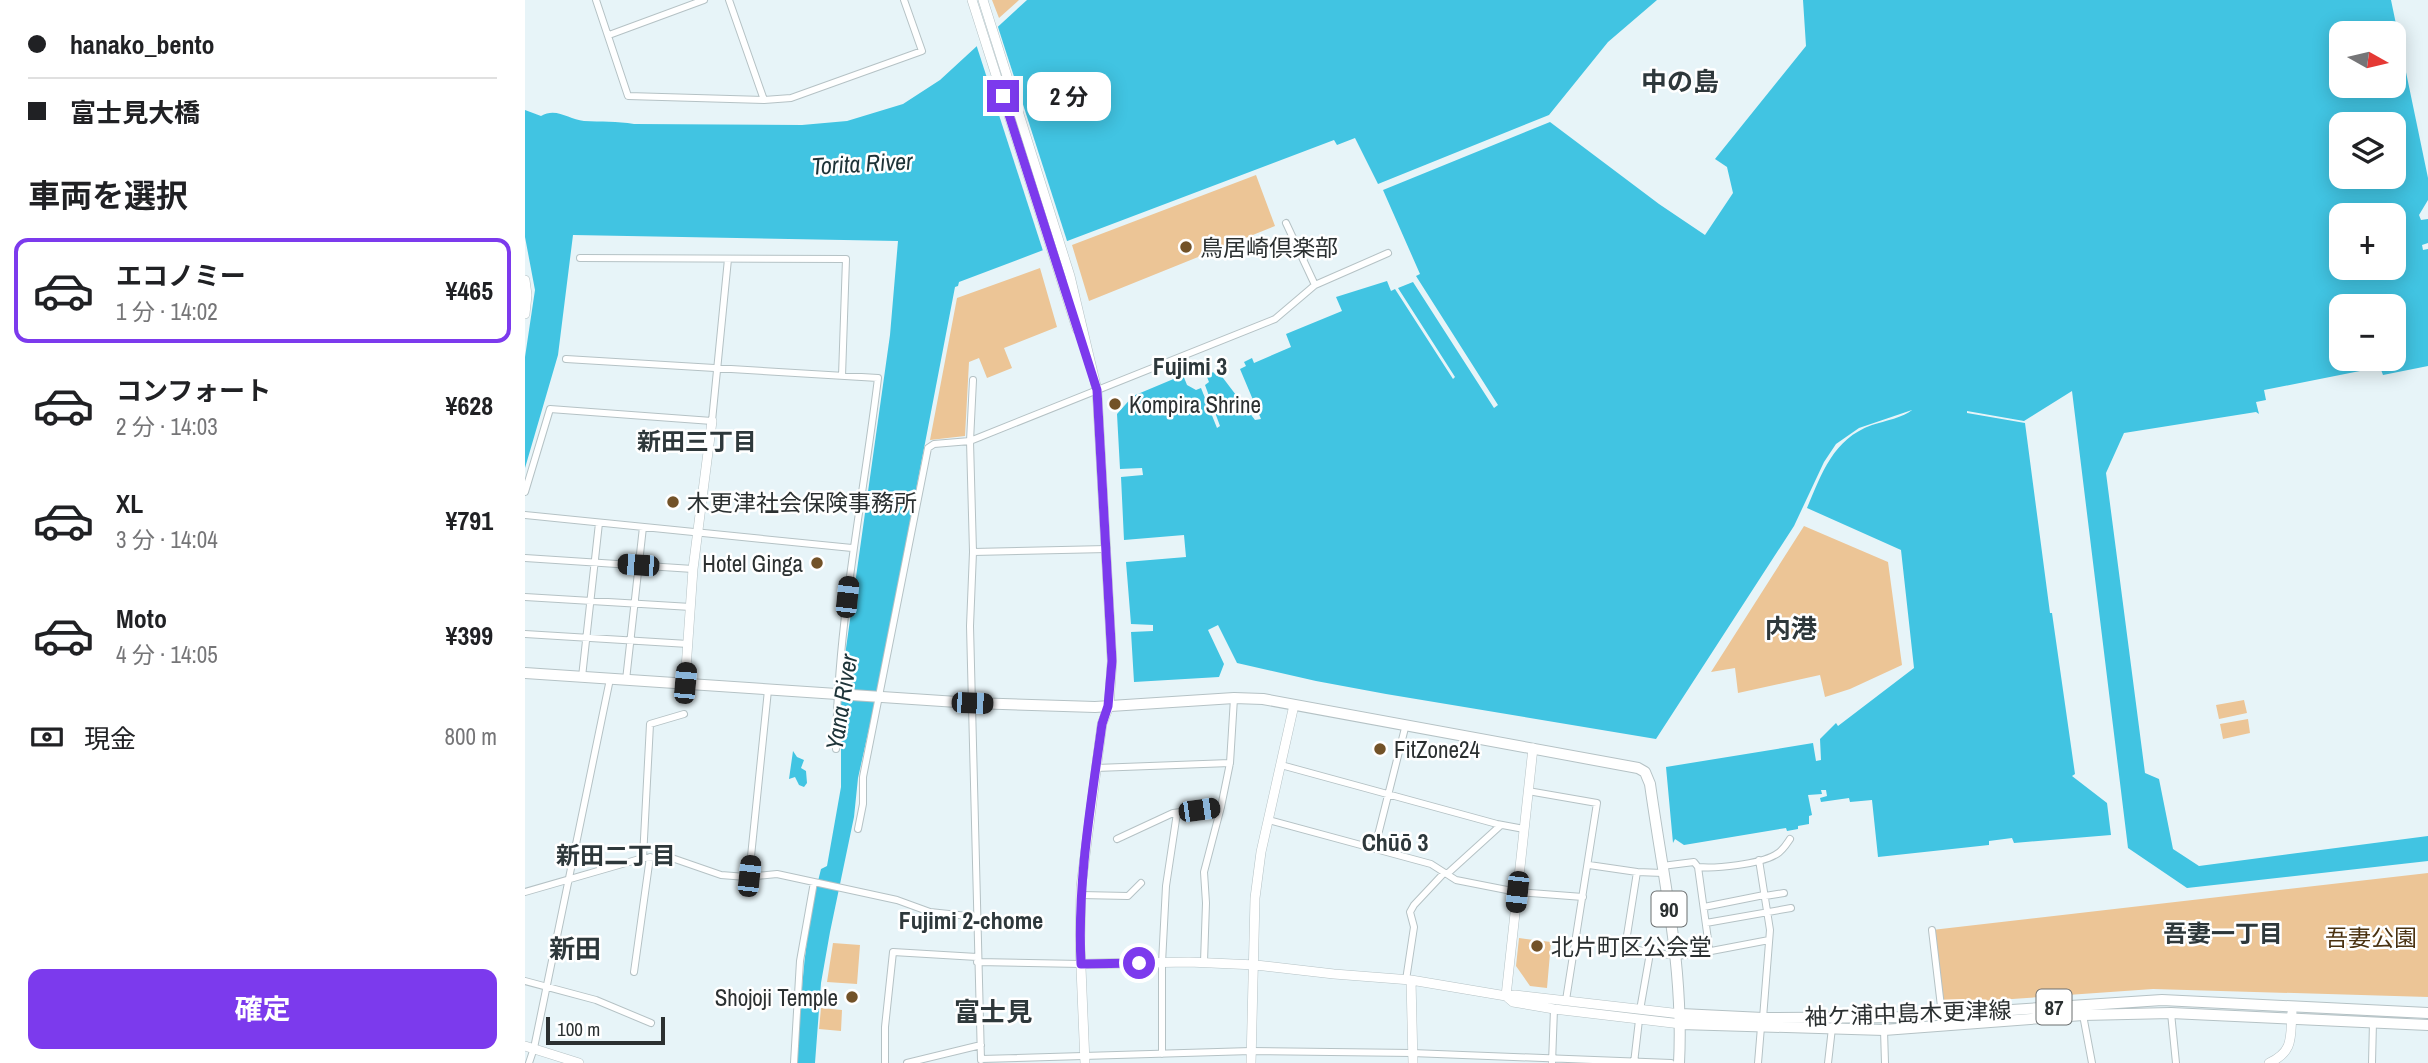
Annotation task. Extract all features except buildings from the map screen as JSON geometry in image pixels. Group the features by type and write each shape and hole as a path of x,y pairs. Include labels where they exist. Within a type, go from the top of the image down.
{"main road":[{"name":"90","path":"525,673 972,703 1108,706 1234,698 1263,699 1638,768 1645,772 1650,784 1677,957 1681,1019 1679,1063"},
{"name":"袖ケ浦中島木更津線","path":"1762,1023 1906,1017 2162,1000 2373,1022 2428,1025"},
{"name":"袖ケ浦中島木更津線","path":"1681,1019 1884,1030 2083,1015 2428,1013"}],"street":[{"path":"596,0 628,96 764,100 791,98 922,51 904,0"},
{"path":"609,35 704,0"},
{"path":"729,0 764,100"},
{"path":"972,0 1065,276"},
{"path":"983,0 1097,390 1112,661 1108,706 1102,724 1086,837 1081,895 1085,1060"},
{"path":"1286,223 1315,285"},
{"path":"858,829 863,804 863,777 929,448 934,444 970,441 1275,319 1315,285 1388,253"},
{"path":"580,258 846,259 842,376"},
{"path":"685,683 693,569 712,421 728,259"},
{"path":"525,280 525,314"},
{"path":"566,359 878,378 852,548 836,695 836,749"},
{"path":"973,380 970,441 973,552 970,626 981,1061 1085,1060 1162,1054 1251,1052 1671,1063"},
{"path":"525,492 550,409 712,421"},
{"path":"525,515 852,548"},
{"path":"582,677 599,523"},
{"path":"626,680 643,527"},
{"path":"973,552 1107,549"},
{"path":"525,558 693,569"},
{"path":"525,597 691,607"},
{"path":"525,634 688,644"},
{"path":"529,1063 529,1047 547,986 610,679"},
{"path":"749,876 768,690"},
{"path":"1204,962 1204,872 1230,763 1234,698"},
{"path":"1251,1063 1255,898 1261,852 1294,705"},
{"path":"634,972 647,858 650,724 684,714"},
{"path":"1375,848 1406,724"},
{"path":"1506,996 1533,748"},
{"path":"1096,768 1230,763"},
{"path":"1281,765 1524,829"},
{"path":"1528,791 1597,803 1566,1000"},
{"path":"1117,839 1177,813 1221,807"},
{"path":"1162,1054 1162,963 1166,886 1177,813"},
{"path":"1269,820 1431,864 1456,880 1517,892 1583,897"},
{"path":"1413,1058 1408,980 1414,928 1410,912 1446,874 1501,825"},
{"path":"1698,867 1715,869 1776,855 1790,839"},
{"path":"525,892 647,858 669,857 721,875 777,874 897,900 930,912 977,917"},
{"path":"1758,1063 1769,940 1759,860"},
{"path":"1589,865 1637,872 1695,862 1698,867 1709,947 1706,952"},
{"path":"1637,872 1625,948 1677,957 1769,940"},
{"path":"794,1063 800,961 815,882"},
{"path":"1081,895 1128,896 1141,883"},
{"path":"1704,907 1784,893"},
{"path":"1706,923 1791,908"},
{"path":"1932,930 1943,1025"},
{"path":"885,1063 885,1027 893,952 977,960 1081,964 1252,964 1408,980 1506,996 1566,1000 1639,1015"},
{"path":"1634,1062 1650,953"},
{"path":"525,981 596,1000 651,1023"},
{"path":"1506,996 1513,1002 1554,1009 1681,1019"},
{"path":"1552,1060 1554,1009"},
{"path":"2171,1013 2176,1063"},
{"path":"2269,1063 2279,1058 2290,1043 2292,1013"},
{"path":"2083,1015 2092,1063"},
{"path":"2372,1063 2373,1022"},
{"path":"1828,1063 1832,1028"},
{"path":"1884,1030 1885,1063"},
{"path":"907,1063 981,1045"},
{"path":"529,1047 579,1063"}],"green space":[{"path":"992,0 1019,0 999,18"},
{"path":"1256,175 1275,226 1089,301 1072,245"},
{"path":"1040,268 1057,327 1004,348 1012,368 987,378 979,358 969,362 965,436 930,440 957,298"},
{"path":"1804,526 1888,562 1902,665 1850,689 1825,697 1820,675 1738,693 1735,668 1711,672"},
{"path":"2244,700 2247,713 2219,719 2216,705"},
{"path":"2248,719 2250,733 2223,739 2220,724"},
{"name":"吾妻公園","path":"2428,873 2428,997 2153,989 1940,1004 1932,930"},
{"path":"1519,938 1551,942 1547,988 1530,986 1516,966"},
{"path":"833,943 860,945 857,984 827,982"},
{"path":"821,1008 842,1010 841,1031 819,1029"}],"water":[{"path":"1027,0 1657,0 1608,42 1549,115 1378,184 1355,138 1337,145 1334,140 959,282 955,287 878,688 858,778 854,817 821,983 815,1063 797,1063 804,965 811,917 821,869 827,866 841,787 841,684 890,335 898,241 573,235 558,355 525,468 525,357 535,290 525,237 525,110 541,116 558,113 584,121 634,124 802,125 847,121 903,104 940,80"},
{"path":"1803,0 2391,0 2395,21 2329,21 2329,98 2406,98 2406,72 2428,178 2428,200 2419,215 2421,220 2428,219 2428,243 2422,245 2423,250 2428,249 2428,366 2406,370 2406,294 2329,294 2329,371 2360,371 2264,390 2266,400 2256,402 2259,414 2256,412 2124,433 2106,473 2145,773 2159,779 2173,849 2199,866 2428,836 2428,861 2187,888 2128,848 2072,391 2024,421 1967,413 2025,423 2075,774 2072,776 2107,803 2111,835 2014,843 2012,838 1989,841 1989,845 1878,857 1872,800 1850,802 1849,798 1821,802 1820,798 1827,796 1826,790 1821,790 1822,794 1808,795 1812,815 1809,816 1809,824 1798,826 1798,829 1787,831 1786,828 1684,845 1675,839 1673,843 1666,767 1813,743 1816,761 1821,760 1820,739 1836,723 1838,726 1914,668 1901,550 1807,508 1830,459 1847,439 1872,425 1912,410 1859,428 1836,444 1824,462 1794,526 1656,739 1386,694 1237,663 1218,625 1208,630 1224,664 1219,677 1134,682 1131,632 1153,631 1153,625 1131,624 1126,562 1186,557 1184,535 1124,540 1121,477 1143,475 1142,468 1120,469 1117,414 1133,396 1183,375 1187,385 1196,390 1201,388 1217,428 1220,426 1205,385 1209,382 1207,377 1213,372 1217,376 1220,374 1255,420 1261,419 1240,369 1246,366 1244,362 1252,358 1254,363 1291,347 1286,334 1342,311 1336,297 1387,281 1391,291 1395,289 1453,379 1455,377 1398,288 1413,282 1494,408 1498,405 1416,276 1420,274 1383,190 1550,122 1705,235 1733,193 1727,167 1715,159 1806,46"},
{"path":"2382,371 2403,371 2383,375"},
{"path":"793,751 797,757 804,760 801,768 806,771 807,783 804,787 799,785 795,777 789,779"}],"pier":[{"path":"997,24 1068,244 1044,254 976,44"}],"place":[{"name":"鳥居崎倶楽部","path":"1186,247"},
{"name":"Kompira Shrine","path":"1115,404"},
{"name":"木更津社会保険事務所","path":"673,502"},
{"name":"Hotel Ginga","path":"817,563"},
{"name":"FitZone24","path":"1380,749"},
{"name":"北片町区公会堂","path":"1537,946"},
{"name":"Shojoji Temple","path":"852,997"}],"district":[{"name":"中の島","path":"1680,81"},
{"name":"Fujimi 3","path":"1190,366"},
{"name":"新田三丁目","path":"697,441"},
{"name":"内港","path":"1791,628"},
{"name":"Chūō 3","path":"1395,842"},
{"name":"新田二丁目","path":"616,855"},
{"name":"Fujimi 2-chome","path":"971,920"},
{"name":"吾妻一丁目","path":"2223,933"},
{"name":"新田","path":"575,948"},
{"name":"富士見","path":"993,1011"}],"route":[{"path":"1003,96 1097,390 1112,661 1108,706 1102,724 1083,862 1081,964 1139,963"}],"water label":[{"name":"Torita River","path":"862,163"},
{"name":"Yana River","path":"841,702"}]}
